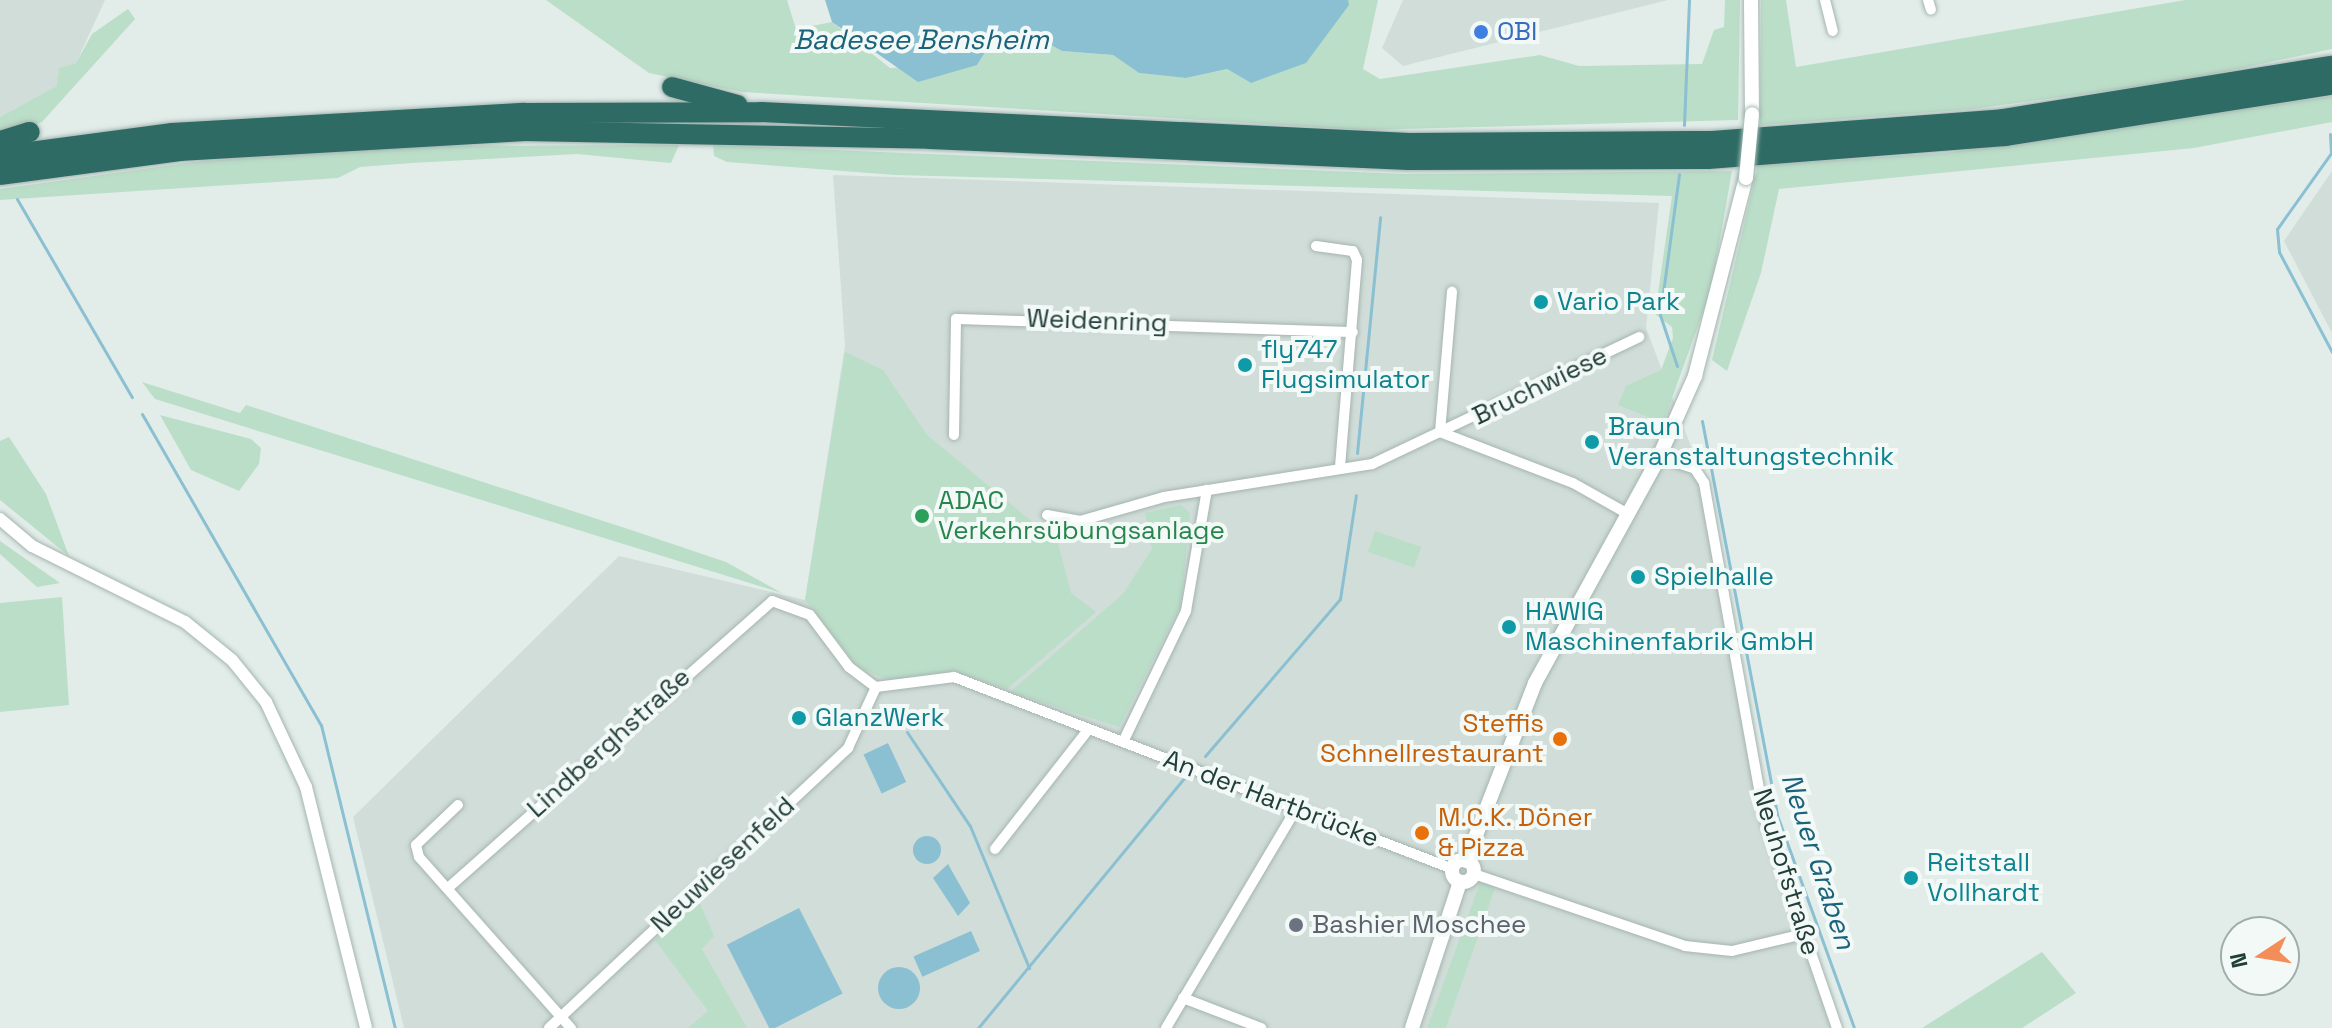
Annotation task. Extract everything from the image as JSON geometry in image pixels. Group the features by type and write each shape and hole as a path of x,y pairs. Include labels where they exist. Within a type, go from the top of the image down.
{"highway":[{"path":"0,156 172,133 385,117 761,112 1245,137 1602,144 1932,127 2332,66"},
{"path":"0,175 241,146 540,131 1423,161 1708,159 2005,136 2332,85"},
{"path":"672,87 761,112"},
{"path":"0,141 30,132"}],"main road":[{"path":"1412,1028 1456,876 1470,868 1535,683 1659,457 1714,321 1746,178 1752,114 1751,0"}],"street":[{"path":"1825,0 1833,31"},
{"path":"1047,515 1080,521 1207,490 1340,467 1353,332 1356,254 1316,246"},
{"path":"1452,292 1440,432 1573,483 1628,514"},
{"name":"Weidenring","path":"954,435 956,319 1353,332"},
{"name":"Bruchwiese","path":"1340,467 1372,464 1639,337"},
{"name":"Neuhofstraße","path":"1659,457 1695,469 1704,483 1764,816 1837,1028"},
{"path":"1123,742 1186,611 1207,490"},
{"path":"0,519 32,546 185,622 232,660 266,702 306,787 366,1028"},
{"name":"Lindberghstraße","path":"448,888 772,601 810,615 849,667 876,687"},
{"name":"An der Hartbrücke","path":"876,687 954,677 1296,809 1456,876"},
{"name":"Neuwiesenfeld","path":"549,1028 848,748 876,687"},
{"path":"995,849 1088,730"},
{"path":"458,805 416,845 448,888 571,1028"},
{"path":"1166,1028 1296,809"},
{"path":"1470,868 1685,946 1732,951 1804,934"},
{"path":"1183,998 1261,1028"}],"shaded area":[{"path":"0,0 105,0 76,63 59,68 58,86 0,117"},
{"name":"OBI","path":"1403,0 1668,0 1403,66 1382,48"},
{"path":"2332,171 2332,333 2284,241"},
{"path":"833,175 1659,203 1646,328 1700,470 1759,818 1834,1028 404,1028 353,817 619,556 805,600 845,345"}],"green space":[{"path":"546,0 787,0 796,29 832,22 890,68 977,65 991,43 1027,32 1062,51 1113,55 1139,73 1186,78 1227,69 1251,83 1348,0 1378,0 1363,69 1380,79 1540,55 1579,66 1702,64 1714,30 1724,27 1725,0 1740,0 1738,120 1365,130 742,92 649,73"},
{"path":"1761,0 1786,0 1796,67 2185,0 2332,0 2332,49 2186,80 1973,109 1760,125"},
{"path":"128,9 135,19 42,122 0,138 0,117 57,86 59,68 76,63 92,34"},
{"path":"2332,96 2332,122 2194,148 1779,189 1761,273 1727,371 1712,360 1758,165 1945,153"},
{"path":"679,145 671,163 577,154 412,163 360,167 338,178 0,200 0,189 194,162 408,146"},
{"path":"713,145 1403,174 1732,171 1711,290 1663,423 1618,405 1626,386 1661,370 1673,338 1672,327 1655,314 1672,196 895,175 727,162 714,156"},
{"name":"ADAC Verkehrsübungsanlage","path":"845,352 883,370 927,435 1058,543 1071,593 1096,612 1007,689 956,672 888,680 858,667 805,600"},
{"path":"142,382 240,413 246,405 628,529 726,562 782,593 155,399"},
{"path":"160,415 251,439 261,448 259,464 239,491 191,470"},
{"path":"9,437 46,494 69,556 0,500 0,441"},
{"path":"1181,505 1190,513 1181,605 1119,727 1010,692 1123,594 1152,549 1145,513"},
{"path":"1375,531 1421,547 1414,568 1368,552"},
{"path":"0,541 60,583 37,587 0,554"},
{"path":"62,597 69,705 0,712 0,603"},
{"path":"1480,883 1496,885 1446,1028 1427,1028"},
{"path":"698,899 714,936 702,949 747,1028 688,1028 708,1011 655,940"},
{"path":"2042,952 2076,993 2022,1028 1922,1028"}],"water":[{"name":"Badesee Bensheim","path":"825,0 1348,0 1349,5 1306,63 1251,83 1227,69 1186,78 1139,73 1113,55 1062,51 1027,32 991,43 977,65 918,82 832,22"},
{"path":"888,743 906,782 882,793 864,754"},
{"path":"927,836 937,840 941,850 937,860 927,864 917,860 913,850 917,840"},
{"path":"948,864 970,903 958,916 933,878"},
{"path":"799,908 843,994 775,1028 769,1028 727,945"},
{"path":"971,931 980,951 922,977 913,957"},
{"path":"899,967 914,973 920,988 914,1003 899,1009 884,1003 878,988 884,973"}],"waterway":[{"name":"Neuer Graben","path":"1684,125 1689,0"},
{"path":"2330,134 2331,153 2277,229 2279,252 2332,352"},
{"name":"Neuer Graben","path":"1677,366 1660,315 1679,174"},
{"path":"17,199 132,397"},
{"path":"1357,453 1380,217"},
{"path":"142,414 321,725 395,1028"},
{"name":"Neuer Graben","path":"1702,421 1777,815 1854,1028"},
{"path":"1205,756 1340,599 1356,495"},
{"path":"907,732 970,826 1029,968"},
{"path":"978,1028 1185,777"}],"place":[{"name":"OBI","path":"1481,32"},
{"name":"Vario Park","path":"1541,302"},
{"name":"fly747 Flugsimulator","path":"1245,365"},
{"name":"Braun Veranstaltungstechnik","path":"1592,442"},
{"name":"ADAC Verkehrsübungsanlage","path":"922,516"},
{"name":"Spielhalle","path":"1638,577"},
{"name":"HAWIG Maschinenfabrik GmbH","path":"1509,627"},
{"name":"GlanzWerk","path":"799,718"},
{"name":"Steffis Schnellrestaurant","path":"1560,739"},
{"name":"M.C.K. Döner & Pizza","path":"1422,833"},
{"name":"Reitstall Vollhardt","path":"1911,878"},
{"name":"Bashier Moschee","path":"1296,925"}]}
